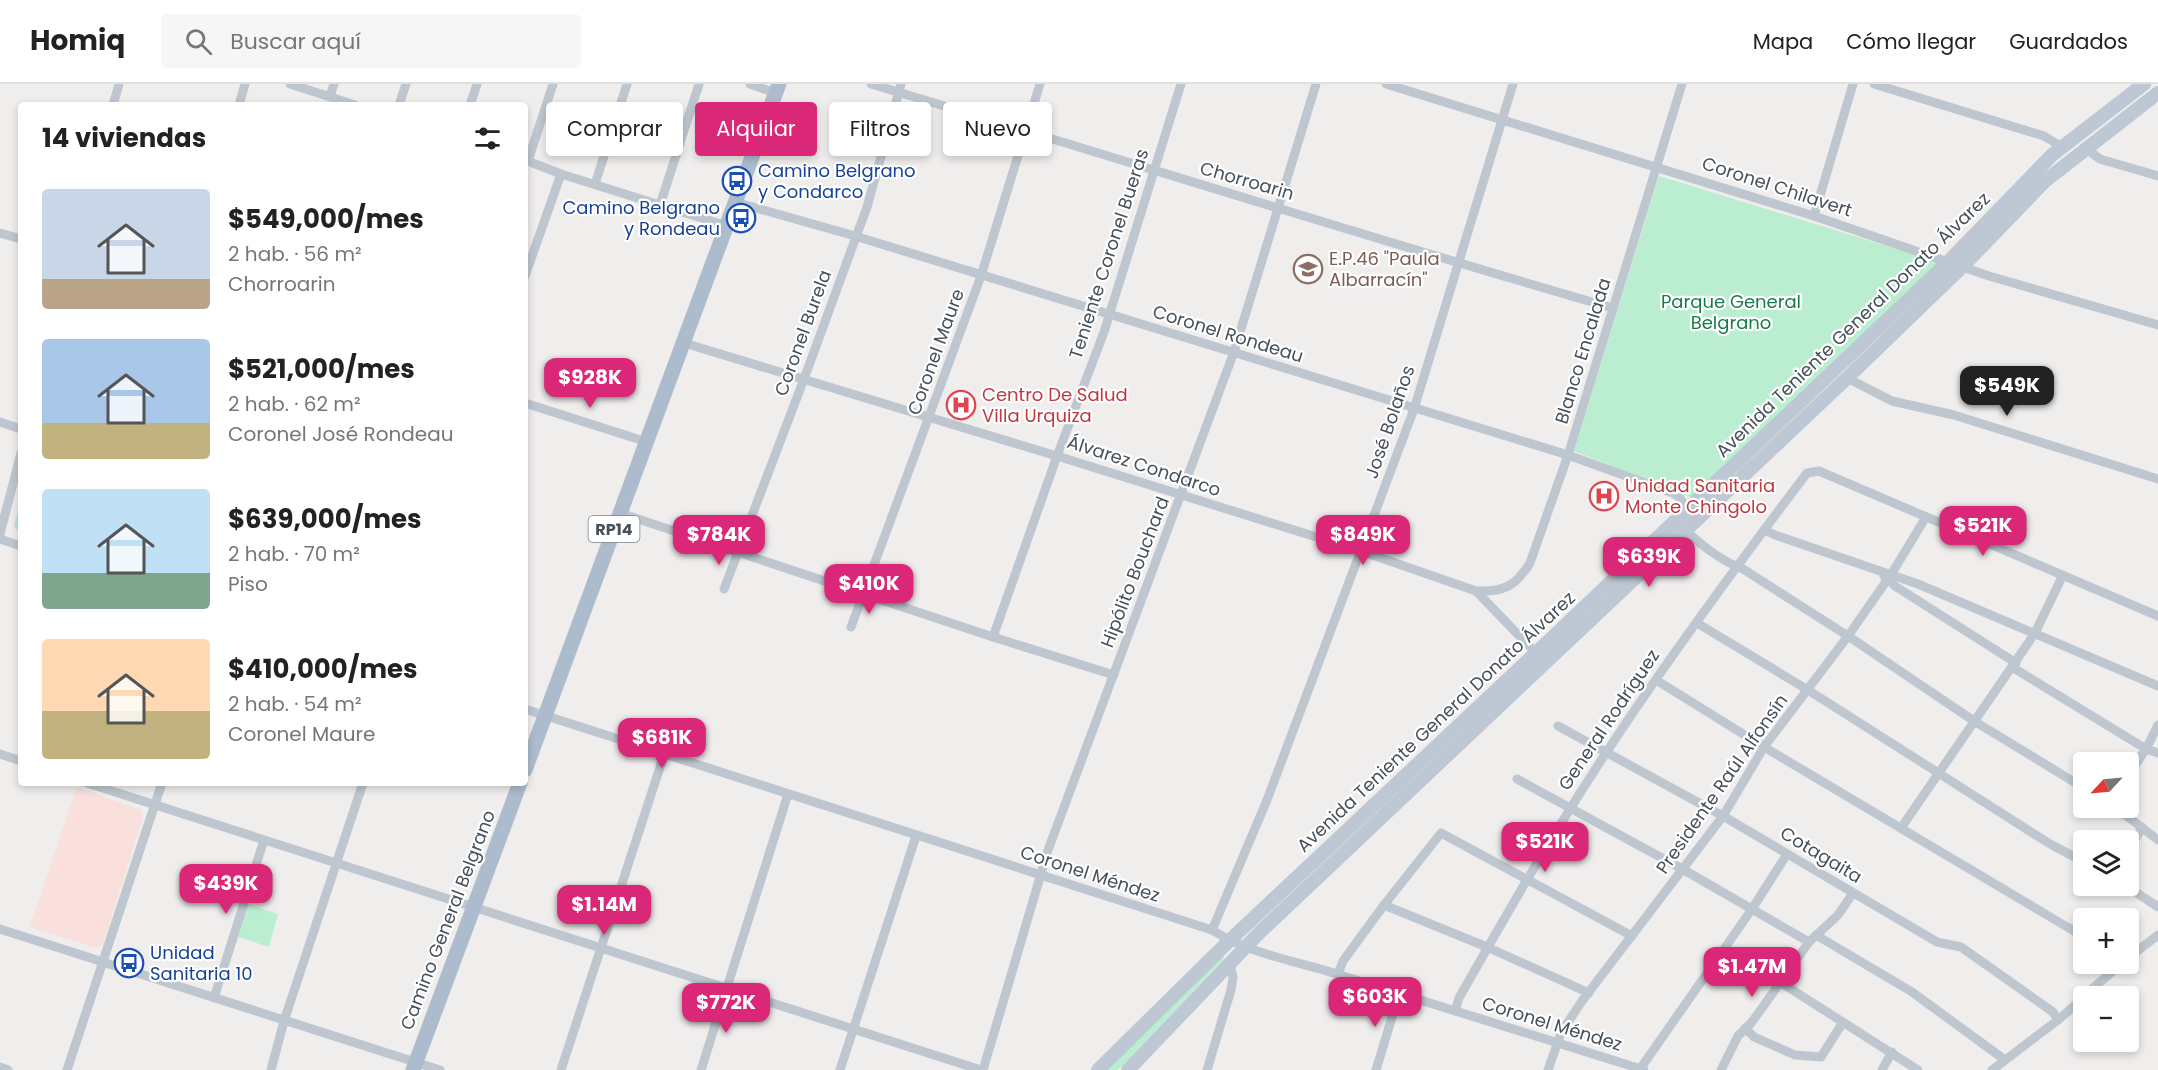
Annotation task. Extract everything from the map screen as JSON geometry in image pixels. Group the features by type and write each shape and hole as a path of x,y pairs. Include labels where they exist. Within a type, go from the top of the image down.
{"main road":[{"name":"Avenida Teniente General Donato Álvarez","path":"1098,1070 1228,941 1536,653 1948,261 2062,147 2144,84"},
{"name":"RP14","path":"528,762 777,88"},
{"name":"Avenida Teniente General Donato Álvarez","path":"1128,1070 1245,948 1847,378 1963,266 2045,181 2158,93"},
{"name":"Camino General Belgrano","path":"414,1066 519,786"}],"street":[{"path":"114,102 119,84"},
{"path":"239,102 245,84"},
{"path":"290,84 347,102"},
{"path":"330,96 334,84"},
{"path":"400,102 406,84"},
{"path":"471,102 477,84"},
{"path":"528,155 553,84"},
{"path":"595,184 627,84"},
{"path":"660,205 699,84"},
{"path":"750,84 777,88"},
{"name":"Chorroarin","path":"871,84 900,88 943,103"},
{"name":"Coronel Maure","path":"1035,102 1040,84"},
{"name":"Teniente Coronel Bueras","path":"993,637 1110,314 1180,84"},
{"name":"Hipólito Bouchard","path":"982,1070 1048,850 1234,352 1316,84"},
{"name":"Coronel Chilavert","path":"1386,84 1658,166 1989,276 2158,325"},
{"name":"José Bolaños","path":"1212,930 1267,800 1414,409 1513,84"},
{"name":"Blanco Encalada","path":"1476,591 1492,591 1512,584 1530,563 1568,455 1682,84"},
{"path":"1814,216 1853,84"},
{"path":"1874,84 2044,136 2062,147"},
{"name":"Coronel Burela","path":"724,590 867,207 900,88"},
{"name":"Chorroarin","path":"1052,139 1458,264 1613,308"},
{"path":"2085,148 2100,159 2158,176"},
{"name":"Coronel Maure","path":"850,627 981,276 1019,156"},
{"path":"528,162 727,226"},
{"path":"528,268 561,174"},
{"name":"Coronel Rondeau","path":"735,202 855,236 1568,455 1673,493 1692,526"},
{"path":"0,233 18,238"},
{"name":"Álvarez Condarco","path":"684,343 1057,456 1360,551 1476,591 1536,653"},
{"path":"1847,378 1892,401 1954,416 2158,479"},
{"path":"528,404 647,442"},
{"path":"0,422 18,428"},
{"path":"0,534 18,465"},
{"name":"General Rodríguez","path":"1455,1011 1459,998 1487,947 1570,808 1656,680 1807,473 1819,471 1926,518"},
{"path":"620,513 1114,675"},
{"path":"1683,513 1692,526 1697,540 1848,636 1974,721 2073,781"},
{"path":"1926,518 2158,616"},
{"name":"Presidente Raúl Alfonsín","path":"1548,1070 1557,1042 1589,993 1723,816 1764,747 1848,636 1926,518"},
{"path":"1764,530 1877,571 2035,633 2158,686"},
{"path":"0,539 18,545"},
{"path":"1889,576 2014,665 2146,748 2158,753"},
{"path":"1901,828 2035,633 2062,577"},
{"path":"1697,623 2073,856"},
{"path":"1656,680 2073,931"},
{"name":"Coronel Méndez","path":"528,710 1212,930 1228,941 1245,948 1338,974 1642,1069"},
{"path":"2139,759 2158,725"},
{"name":"Cotagaita","path":"1558,726 1723,816 1937,942 1961,946 2053,1012 2058,1020"},
{"path":"0,754 18,760"},
{"path":"561,1070 664,755"},
{"path":"1517,779 1752,909 1912,993 2005,1059"},
{"path":"96,786 982,1070"},
{"path":"67,1070 161,786"},
{"path":"271,1070 284,1021 362,786"},
{"path":"701,1070 788,794"},
{"path":"2130,818 2158,840"},
{"path":"2139,832 2142,827"},
{"path":"1338,974 1343,961 1384,905 1439,834 1444,833 1632,936"},
{"path":"840,1070 916,836"},
{"path":"213,998 264,840"},
{"path":"1642,1069 1787,854"},
{"path":"1721,1070 1732,1046 1813,939 1838,915 1853,893"},
{"path":"2139,894 2158,907"},
{"path":"1384,905 1487,947 1589,993"},
{"path":"0,929 284,1021 414,1066 440,1070"},
{"path":"2139,950 2158,935"},
{"path":"1207,1070 1231,990 1233,978 1230,963"},
{"path":"2095,986 2109,974"},
{"path":"1780,982 1918,1070"},
{"path":"1376,1070 1400,994"},
{"path":"1992,1070 2073,1006"},
{"path":"1745,1029 1754,1037 1795,1055 1821,1057 1843,1022"},
{"path":"1882,1070 1892,1052"},
{"path":"0,1068 8,1070"}],"shaded area":[{"path":"77,787 141,810 143,817 103,944 96,948 30,927"}],"green space":[{"name":"Parque General Belgrano","path":"1659,176 1942,263 1693,498 1574,451"},
{"path":"18,509 18,531 14,526"},
{"path":"248,904 278,914 269,947 238,937"},
{"path":"1223,955 1224,959 1118,1070 1106,1070"}],"place":[{"name":"Camino Belgrano y Condarco","path":"737,181"},
{"name":"Camino Belgrano y Rondeau","path":"741,218"},
{"name":"E.P.46 \"Paula Albarracín\"","path":"1308,269"},
{"name":"Centro De Salud Villa Urquiza","path":"961,405"},
{"name":"Unidad Sanitaria Monte Chingolo","path":"1604,496"},
{"name":"Unidad Sanitaria 10","path":"129,963"}]}
